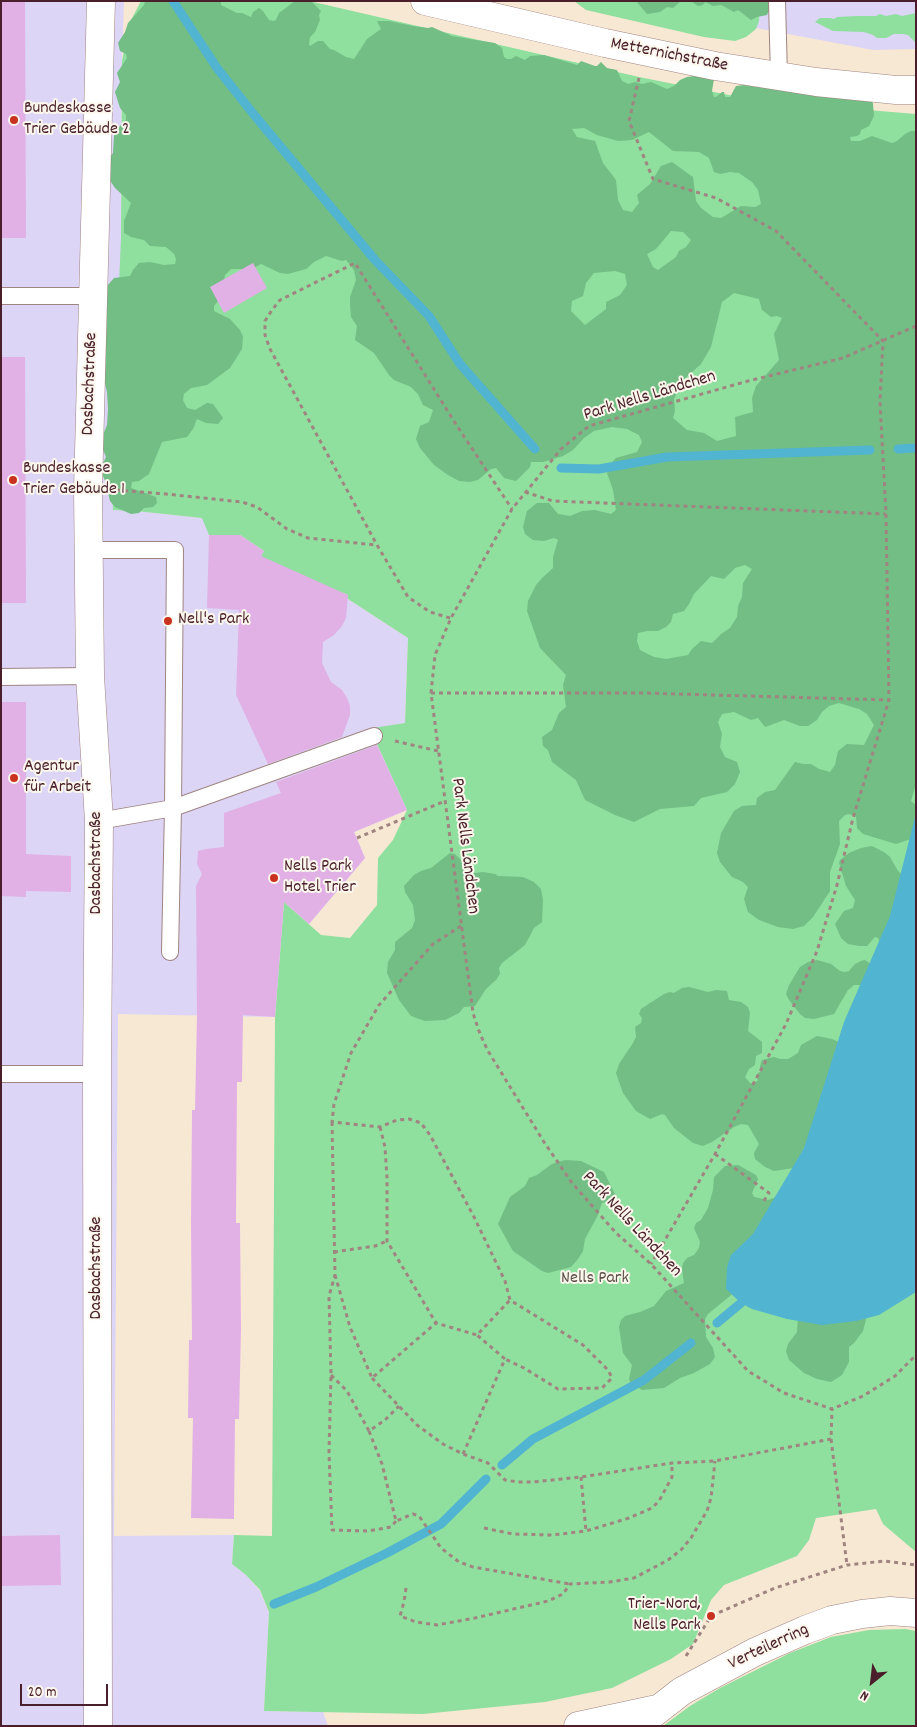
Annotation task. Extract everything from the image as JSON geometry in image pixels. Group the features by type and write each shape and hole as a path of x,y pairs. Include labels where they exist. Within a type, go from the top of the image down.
{"street":[{"name":"Dasbachstraße","path":"98,1726 97,1074 99,821 90,676 88,489 101,1"},
{"name":"Metternichstraße","path":"425,1 605,43 715,66 816,82 896,90 916,90"},
{"name":"Verteilerring","path":"637,1726 682,1692 755,1652 805,1630 832,1620 862,1614 890,1611 916,1613"},
{"path":"578,1726 658,1709"}],"lane":[{"path":"777,1 779,76"},
{"path":"1,296 94,296"},
{"path":"88,550 176,550 170,952"},
{"path":"1,677 90,676"},
{"path":"99,821 173,808 374,736"},
{"path":"1,1074 97,1074"}],"path":[{"path":"640,74 629,121 653,179 716,198 776,231 883,341 880,402 886,514 889,700 853,818 837,885 817,951 786,1024 715,1154 651,1264"},
{"path":"451,618 430,612 408,597 376,545 270,348 265,335 265,321 280,300 355,263 456,426 512,509"},
{"name":"Park Nells Ländchen","path":"832,1409 784,1393 748,1371 651,1264 616,1232 572,1183 544,1142 488,1051 473,1013 460,926 431,693 435,655 451,618 512,509 561,449 589,426 748,381 843,358 916,326"},
{"path":"88,489 166,494 242,502 257,507 287,529 308,538 376,545"},
{"path":"525,492 553,502 886,514"},
{"path":"431,693 643,693 889,700"},
{"path":"374,736 438,751"},
{"path":"357,838 445,801"},
{"path":"460,926 433,944 379,1005 351,1053 334,1104 332,1122 335,1275 350,1327 372,1378 430,1435 463,1454 488,1463 505,1480 533,1482 581,1477 672,1463 715,1462 831,1438"},
{"path":"332,1122 380,1127 397,1120 421,1123 430,1135 474,1217 505,1281 510,1300 583,1345 608,1370 612,1378 602,1388 558,1389 505,1358 477,1335 436,1323 387,1241 387,1178 385,1148 380,1127"},
{"path":"715,1154 769,1193 763,1202"},
{"path":"334,1252 374,1246 387,1241"},
{"path":"335,1275 329,1296 329,1453 332,1530 368,1531 391,1527 396,1521 413,1514 419,1516 426,1524 441,1548 459,1562 472,1567 570,1584 610,1582 634,1578 655,1568 681,1550 691,1538 707,1511 711,1498 715,1462"},
{"path":"477,1335 510,1300"},
{"path":"372,1378 436,1323"},
{"path":"847,1565 831,1438 832,1409 863,1396 895,1376 916,1355"},
{"path":"463,1454 505,1358"},
{"path":"330,1375 347,1391 369,1431 382,1464 396,1521"},
{"path":"369,1431 385,1420 399,1406"},
{"path":"484,1528 514,1534 552,1534 586,1531 629,1518 652,1508 659,1501 672,1477 672,1463"},
{"path":"581,1477 586,1531"},
{"path":"684,1660 711,1616 775,1588 847,1565 885,1561 916,1565"},
{"path":"406,1588 400,1616 416,1622 437,1625 548,1601 564,1594 570,1584"}],"shaded area":[{"path":"1,1 124,1 121,237 136,511 202,518 240,535 264,551 346,594 348,599 408,638 405,723 373,729 377,744 407,810 354,832 365,858 309,924 284,902 275,1017 118,1014 114,1536 234,1535 232,1564 246,1575 260,1591 269,1612 264,1711 323,1712 328,1726 1,1726"},
{"path":"613,1 916,1 916,49 873,50"}],"green space":[{"name":"Nells Park","path":"141,1 309,1 639,77 759,101 916,114 916,1552 883,1524 876,1509 816,1518 809,1540 797,1556 724,1585 711,1600 693,1644 671,1659 612,1688 545,1702 423,1714 264,1711 269,1612 260,1590 232,1564 234,1535 272,1536 275,1017 284,902 321,935 350,938 377,905 378,858 393,840 407,810 377,744 373,728 405,723 408,638 348,599 346,594 257,563 264,551 240,535 209,535 202,518 113,510 111,478 121,237 122,61 129,24"},
{"path":"145,1 221,1 221,5 251,17 253,12 259,8 269,20 273,21 276,20 279,13 295,1 311,1 321,11 319,15 320,20 315,32 310,37 310,46 318,41 323,41 330,49 354,59 367,39 381,29 377,21 389,21 413,26 432,27 452,36 495,43 502,48 504,57 507,59 516,56 525,60 530,56 544,55 577,65 581,61 597,66 601,62 607,68 617,70 622,81 628,84 651,82 667,89 674,86 680,80 694,76 714,79 712,91 714,97 724,92 725,97 730,97 736,86 744,85 821,97 835,95 871,96 874,116 869,126 861,130 860,134 850,137 851,141 860,141 872,136 892,143 911,131 916,131 916,784 911,801 916,805 916,837 896,844 863,834 857,828 856,817 849,814 845,815 839,821 840,844 830,872 830,891 813,917 804,926 793,929 778,927 759,920 748,912 744,899 748,887 743,882 732,877 720,862 717,853 721,833 734,811 742,806 756,805 757,798 765,792 775,790 795,762 811,764 819,769 830,772 835,765 838,751 847,744 864,745 874,725 867,714 859,709 839,703 829,706 817,720 808,726 800,726 784,720 765,727 758,718 751,720 734,712 722,714 718,722 722,734 720,747 725,757 737,762 740,772 735,784 727,792 701,798 694,806 660,809 634,822 585,800 576,780 552,762 548,750 543,746 542,737 552,730 559,713 566,707 563,685 566,675 540,648 527,611 528,601 536,585 553,568 553,557 558,540 554,538 544,541 533,540 525,534 523,527 527,511 537,503 549,503 558,514 570,516 582,511 595,510 611,514 616,510 613,490 607,473 616,458 637,452 642,442 639,435 627,429 612,427 594,431 584,438 573,450 563,456 543,462 531,462 530,467 516,481 504,478 496,468 491,469 478,480 470,482 459,481 448,475 434,465 420,448 416,439 420,426 429,422 433,410 423,405 418,394 411,387 394,380 374,353 355,340 357,326 351,317 350,297 356,280 354,270 346,260 342,261 326,256 314,262 306,269 288,274 280,273 261,264 252,269 231,269 225,275 220,299 214,306 214,311 230,319 240,330 243,337 242,349 230,368 207,385 191,388 184,394 183,400 187,408 195,410 207,403 213,404 223,418 218,424 206,423 197,419 187,437 162,442 149,474 139,481 132,482 131,488 156,497 157,503 153,507 144,508 139,513 131,514 115,507 110,501 106,483 100,469 106,457 100,442 107,425 108,409 103,375 107,286 114,278 130,276 139,263 175,264 176,259 174,254 166,247 150,246 144,240 124,233 124,221 131,203 115,188 109,179 108,159 113,153 114,136 117,129 126,120 126,115 120,108 115,92 120,82 117,73 127,58 126,54 120,51 118,43 128,23 144,5","holes":["584,128 597,135 618,141 632,140 649,132 673,151 699,152 709,158 714,172 720,174 739,173 752,182 758,190 761,204 755,207 741,206 721,218 713,217 701,208 696,201 693,177 672,162 661,166 650,184 637,195 639,203 632,212 623,210 618,200 616,180 603,163 595,141 577,137 572,129","671,231 683,232 691,240 686,247 679,251 676,257 658,270 653,267 647,254 656,249","615,271 625,274 627,285 620,295 606,302 606,309 585,325 571,311 572,301 583,296 586,283 594,273","734,293 759,299 762,310 771,317 777,316 782,318 774,334 779,360 756,386 752,398 753,412 735,417 736,436 717,441 704,433 687,430 673,418 675,411 674,399 682,381 701,364 711,347 722,302","745,565 752,569 743,583 737,617 730,628 712,643 701,641 688,655 666,659 654,657 640,650 637,641 638,633 658,631 666,627 671,622 673,614 684,611 694,594 711,576 724,579 735,568"]},
{"path":"574,1 760,1 759,21 756,29 746,37 735,41 704,37 586,10"},
{"path":"636,1 681,1 673,8 667,7 660,12 647,14"},
{"path":"691,1 773,1 767,15 751,20 738,10 734,12 721,5 713,6 705,2 703,5 698,6"},
{"path":"916,13 916,43 908,35 894,34 886,38 877,38 864,32 833,31 815,22 820,18 834,19 837,17 876,16 880,14 902,16"},
{"path":"872,846 890,857 898,871 904,876 881,945 878,938 875,937 867,946 848,944 841,938 835,924 844,911 853,908 855,900 846,886 839,863 849,853"},
{"path":"450,853 455,854 464,863 467,874 483,872 498,876 523,877 534,882 541,889 543,900 542,922 534,928 525,945 502,963 499,968 500,974 486,989 475,1006 464,1007 459,1013 445,1020 425,1021 411,1016 399,1000 387,973 388,962 395,950 395,942 412,928 415,920 413,905 405,892 404,886 414,875 431,868"},
{"path":"817,960 831,964 840,971 845,972 861,961 865,960 872,965 865,985 854,985 848,990 834,1014 814,1019 805,1018 786,994 800,967 808,962"},
{"path":"689,987 708,992 716,990 727,991 729,1000 741,1002 748,1007 750,1013 748,1031 762,1042 762,1053 756,1056 755,1065 749,1069 745,1077 750,1083 754,1084 758,1080 756,1075 761,1071 762,1060 774,1057 788,1059 798,1053 801,1045 817,1036 841,1043 851,1053 794,1168 774,1171 755,1159 754,1153 759,1144 748,1125 741,1124 734,1127 703,1146 693,1143 674,1128 665,1115 662,1114 650,1119 636,1111 623,1093 616,1073 619,1064 636,1037 635,1027 641,1023 642,1018 639,1014 641,1009 664,994 674,993 682,988"},
{"path":"565,1160 581,1161 604,1172 615,1194 612,1200 602,1203 578,1259 571,1267 548,1273 513,1251 498,1224 510,1197 525,1186 529,1178 537,1175 552,1164"},
{"path":"738,1165 756,1175 758,1179 752,1193 754,1197 768,1200 776,1197 736,1291 708,1314 705,1319 706,1337 713,1348 715,1357 710,1364 664,1388 642,1390 630,1382 629,1379 632,1365 623,1353 619,1327 621,1320 625,1316 654,1306 666,1291 684,1283 683,1263 687,1258 694,1255 699,1248 700,1242 694,1228 708,1208 714,1177 725,1166"},
{"path":"868,1312 863,1331 849,1347 849,1362 842,1375 831,1382 817,1379 804,1373 789,1360 786,1351 788,1344 797,1332 798,1315"},
{"path":"905,1629 916,1631 916,1726 663,1726 690,1706 720,1688 790,1653 831,1637 869,1630"}],"water":[{"path":"916,813 916,1292 879,1315 856,1321 822,1325 787,1319 752,1309 741,1303 726,1289 727,1267 731,1255 753,1234 804,1148 844,1022 890,916"}],"building":[{"name":"Bundeskasse Trier Gebäude 2","path":"1,1 25,1 26,238 1,238"},
{"path":"253,263 267,288 224,313 210,287"},
{"name":"Bundeskasse Trier Gebäude 1","path":"1,357 25,357 26,603 1,603"},
{"path":"209,535 240,535 264,551 261,556 348,595 346,618 342,626 334,635 323,642 322,663 331,682 342,690 350,706 350,715 342,737 268,764 236,695 239,610 207,608"},
{"name":"Agentur für Arbeit","path":"1,702 26,702 26,854 71,856 71,892 26,891 26,897 1,896"},
{"path":"377,745 407,810 354,832 365,858 309,924 284,902 275,1017 243,1015 242,1082 237,1082 236,1223 240,1223 241,1328 239,1419 235,1419 234,1519 191,1518 193,1418 188,1418 189,1340 192,1340 192,1110 195,1110 197,1014 196,886 202,874 197,864 198,851 224,847 224,813 281,793 276,782"},
{"path":"60,1535 61,1585 1,1586 1,1536"}],"waterway":[{"path":"173,1 217,68 255,116 375,260 429,316 460,364 535,449"},
{"path":"898,449 916,448"},
{"path":"561,468 599,469 667,457 870,450"},
{"path":"717,1323 741,1303"},
{"path":"502,1465 533,1439 644,1380 691,1343"},
{"path":"274,1604 316,1587 387,1553 441,1524 486,1479"}],"place":[{"name":"Bundeskasse Trier Gebäude 2","path":"14,120"},
{"name":"Bundeskasse Trier Gebäude 1","path":"13,480"},
{"name":"Nell's Park","path":"168,621"},
{"name":"Agentur für Arbeit","path":"14,778"},
{"name":"Nells Park Hotel Trier","path":"274,878"},
{"name":"Trier-Nord, Nells Park","path":"711,1616"}]}
